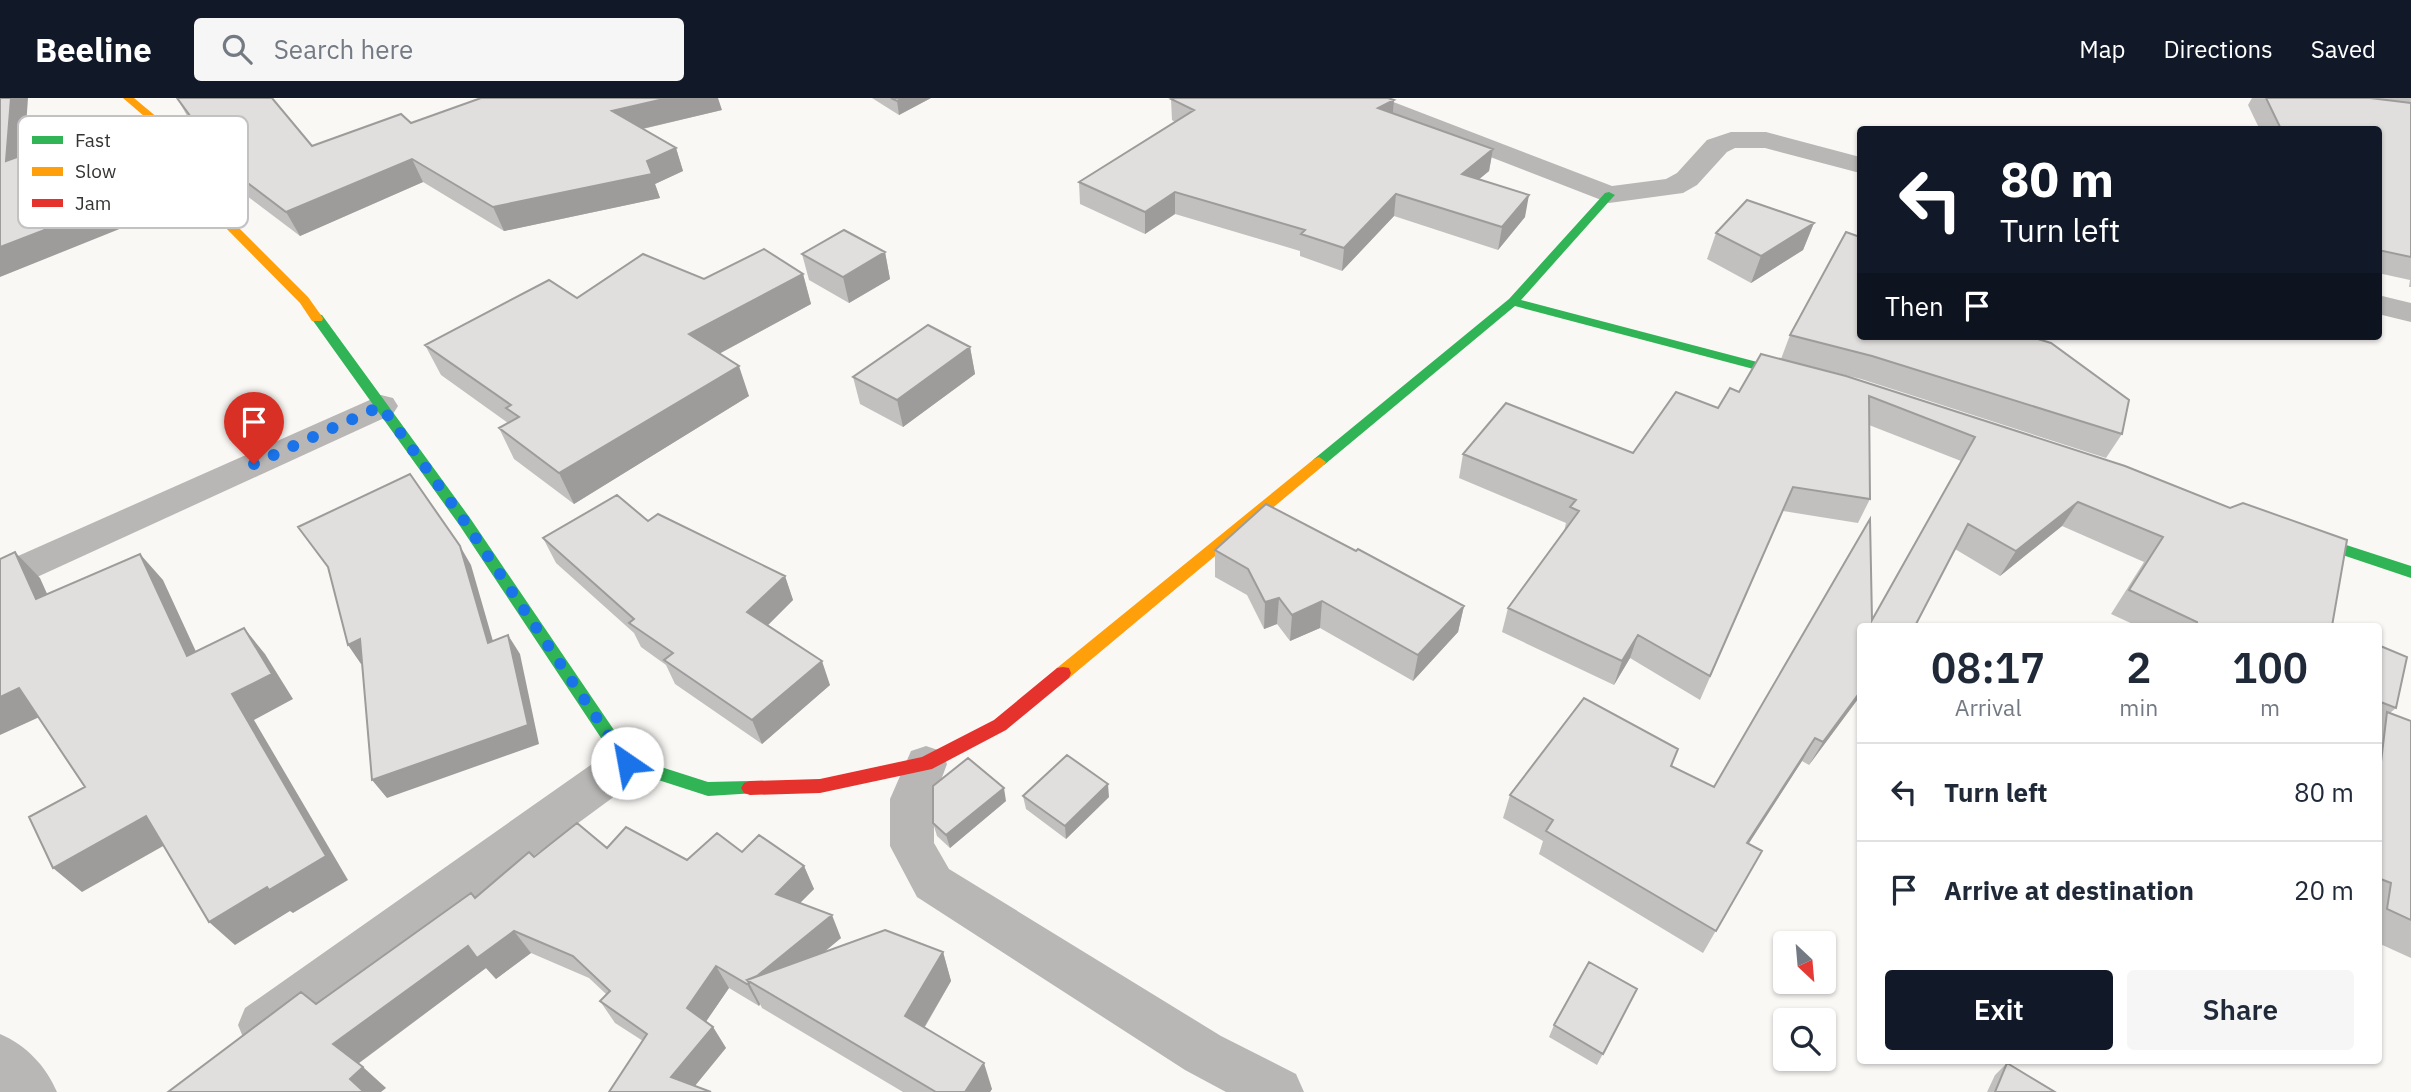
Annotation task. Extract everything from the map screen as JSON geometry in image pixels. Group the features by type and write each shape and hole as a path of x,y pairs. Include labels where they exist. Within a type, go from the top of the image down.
{"street":[{"path":"128,98 149,116"},
{"path":"1360,98 1609,195 1673,187 1687,179 1717,146 1731,140 1766,140 1857,164"},
{"path":"232,228 304,300 465,522 627,763 708,789 820,786 926,764 1000,725 1513,302 1609,195"},
{"path":"1513,302 1821,383"},
{"path":"2382,305 2411,313"},
{"path":"0,580 381,406"},
{"path":"2278,528 2411,572"},
{"path":"226,1052 627,763"},
{"path":"926,764 912,799 912,846 933,883 1203,1053 1278,1092"},
{"path":"0,1059 31,1092"}],"building":[{"path":"0,98 11,98 6,161 18,157 18,228 50,228 0,247"},
{"path":"177,98 272,98 312,146 401,114 411,123 481,98 668,98 612,111 676,148 647,161 652,174 493,207 412,159 286,212 248,183 248,116 190,116"},
{"path":"1388,98 1394,100 1378,108 1493,149 1462,174 1529,195 1502,227 1396,194 1344,248 1301,234 1305,230 1175,192 1145,212 1079,182 1194,110 1171,99"},
{"path":"2266,98 2370,98 2411,103 2411,257 2382,251 2382,126 2280,126"},
{"path":"1747,200 1814,223 1761,256 1716,233"},
{"path":"844,230 885,252 843,277 802,254"},
{"path":"1846,232 1857,236 1857,340 2041,340 2051,343 2129,400 2122,434 1872,356 1790,335"},
{"path":"764,249 803,274 689,334 739,366 559,473 499,428 519,417 506,408 511,405 425,345 549,280 577,298 643,254 704,279"},
{"path":"928,325 970,347 897,400 853,377"},
{"path":"1761,354 1846,376 2125,466 2230,508 2243,503 2347,540 2333,623 2197,623 2129,590 2163,537 2078,502 2016,551 1968,524 1917,623 1857,623 1857,696 1823,742 1815,738 1747,843 1762,851 1716,931 1546,831 1553,820 1510,795 1584,698 1678,749 1671,766 1714,787 1870,519 1872,620 1975,437 1869,396 1870,499 1793,487 1710,676 1638,635 1622,661 1508,608 1579,511 1570,507 1576,500 1463,454 1506,403 1633,453 1676,392 1718,408 1730,388 1739,392"},
{"path":"410,474 460,546 488,643 508,635 528,725 372,780 360,639 348,645 328,567 298,527"},
{"path":"617,495 648,521 658,514 785,576 747,612 822,661 752,720 664,660 673,653 629,623 634,619 543,538"},
{"path":"1266,504 1356,551 1358,549 1464,606 1418,655 1322,601 1292,615 1279,598 1265,602 1248,569 1215,550"},
{"path":"15,552 36,599 140,554 187,656 244,628 272,674 232,694 326,856 209,922 146,816 53,868 29,817 85,787 19,688 0,697 0,559"},
{"path":"2382,647 2407,657 2396,708 2382,703"},
{"path":"2387,712 2411,721 2411,920 2387,909 2391,883 2382,880 2382,754"},
{"path":"1067,755 1108,784 1065,826 1023,796"},
{"path":"968,758 1004,788 946,835 933,823 933,786"},
{"path":"577,823 607,848 626,827 687,860 717,833 742,852 759,835 804,866 776,894 832,915 757,976 747,980 747,984 716,966 687,1008 713,1027 671,1077 711,1092 609,1092 647,1034 600,1001 610,991 573,956 514,931 477,958 468,946 333,1044 363,1067 350,1079 364,1092 168,1092 301,992 316,1004 471,893 475,898 529,852 534,857"},
{"path":"885,930 943,952 905,1016 984,1063 965,1092 936,1092 747,980"},
{"path":"1589,962 1637,989 1603,1054 1554,1025"},
{"path":"2009,1064 2055,1092 1995,1092"}],"traffic: fast":[{"path":"1319,462 1513,302 1609,195"},
{"path":"1513,302 1806,379"},
{"path":"317,318 465,522 627,763 708,789 750,788"},
{"path":"2297,534 2411,572"}],"traffic: slow":[{"path":"128,98 149,116"},
{"path":"232,228 304,300 317,318"},
{"path":"1063,673 1319,462"}],"traffic: jam":[{"path":"750,788 820,786 926,764 1000,725 1063,673"}],"route":[{"path":"254,464 381,406 465,522 627,763"}]}
